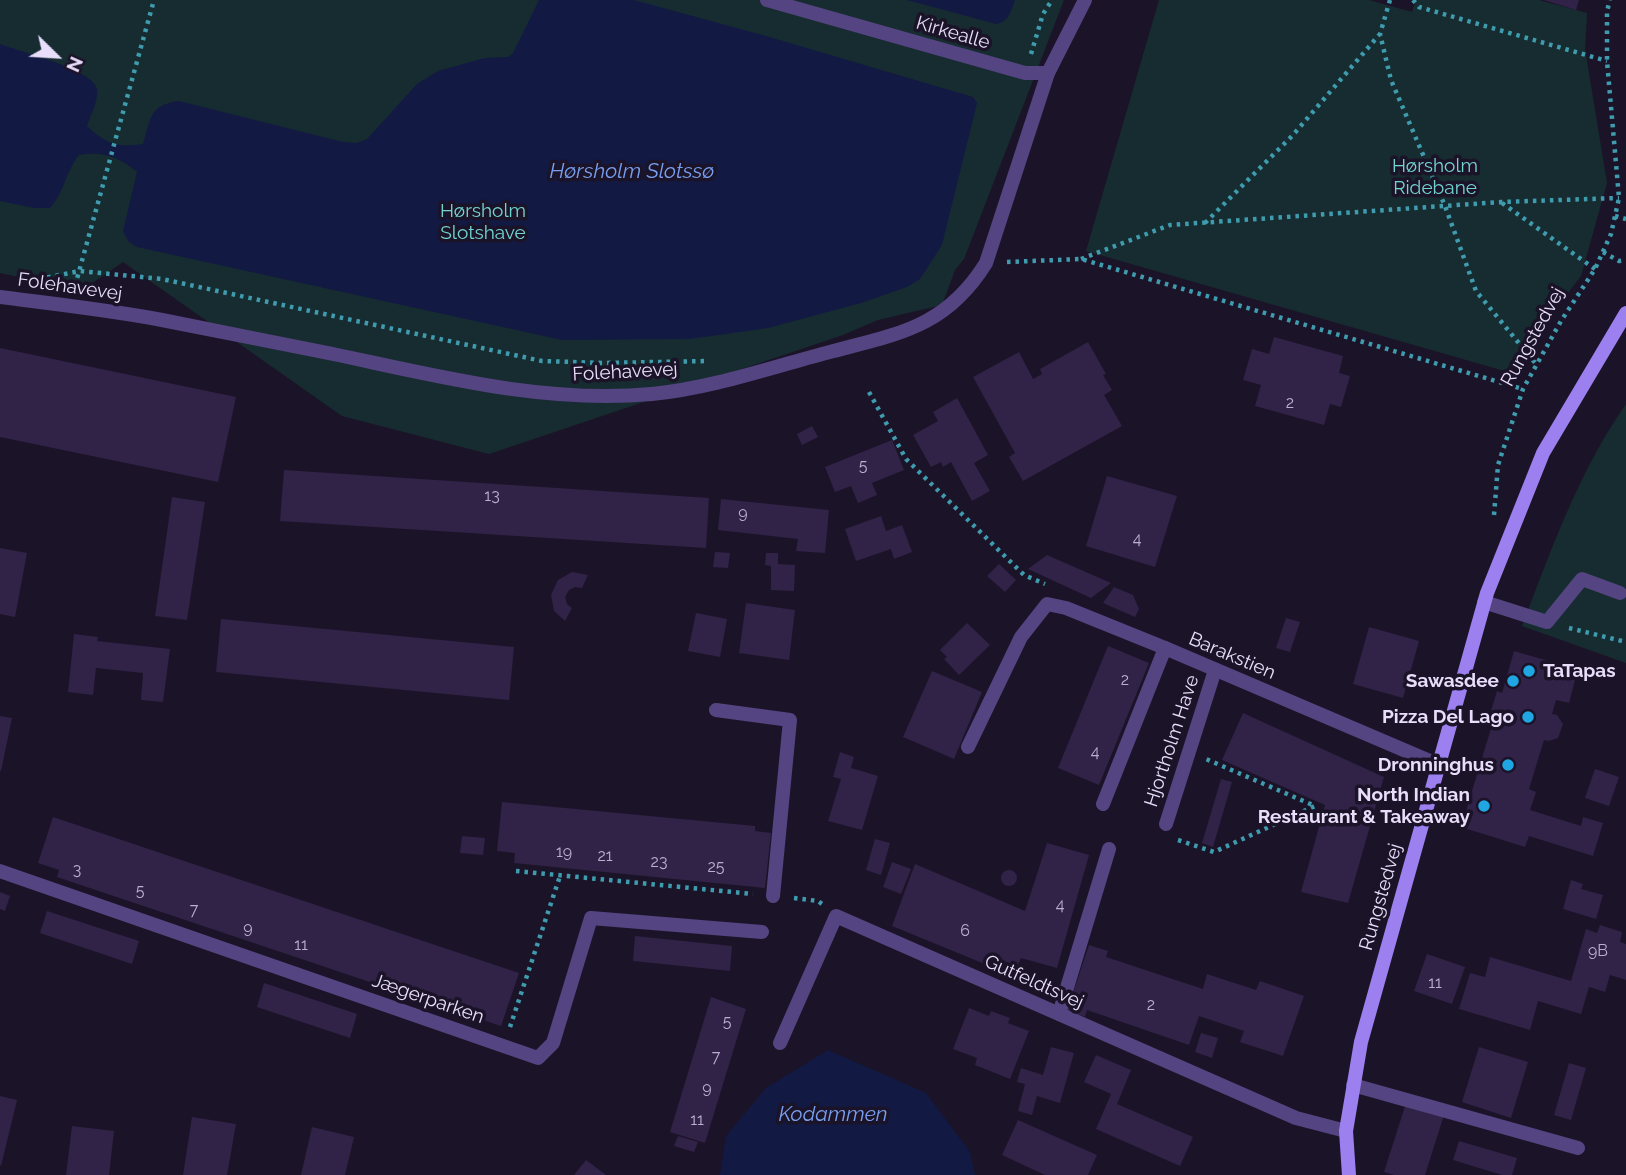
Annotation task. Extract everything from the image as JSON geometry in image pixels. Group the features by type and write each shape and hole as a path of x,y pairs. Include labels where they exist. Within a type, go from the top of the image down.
{"main road":[{"name":"Rungstedvej","path":"1349,1175 1346,1131 1361,1042 1485,602 1511,527 1543,453 1626,313"}],"street":[{"name":"Kirkealle","path":"767,0 1025,74 1048,73"},
{"name":"Folehavevej","path":"0,297 160,319 498,388 576,396 652,394 725,382 905,332 935,318 972,286 986,263 1048,73 1085,0"},
{"path":"1485,602 1547,622 1581,579 1620,593"},
{"path":"968,747 1021,637 1047,604 1066,608 1165,648"},
{"name":"Barakstien","path":"1102,804 1165,648 1438,765"},
{"name":"Hjortholm Have","path":"1166,824 1215,670"},
{"path":"716,710 790,720 773,896"},
{"path":"1059,1014 1109,849"},
{"name":"Jægerparken","path":"0,871 538,1058 553,1043 591,918 762,932"},
{"path":"780,1043 836,916"},
{"name":"Gutfeldtsvej","path":"836,916 1296,1118 1346,1131"},
{"path":"1353,1085 1578,1148"}],"path":[{"path":"79,271 154,0"},
{"path":"1025,74 1043,15 1052,0"},
{"path":"1205,223 1293,135 1380,34 1391,0"},
{"path":"1413,0 1419,7 1607,61"},
{"name":"Rungstedvej","path":"1494,516 1498,465 1523,389 1560,321 1595,269 1611,234 1619,198 1607,61 1607,11 1610,0"},
{"path":"1380,34 1391,80 1445,206 1476,291 1537,365"},
{"path":"986,263 1081,259 1170,225 1501,202 1619,198"},
{"path":"1501,202 1595,269"},
{"path":"1615,216 1626,219"},
{"path":"1603,252 1619,261 1626,260"},
{"path":"1081,259 1523,389"},
{"path":"31,278 41,279 79,271 162,279 542,361 718,361"},
{"path":"869,392 906,459 1024,575 1049,586"},
{"path":"1547,622 1626,642"},
{"path":"1166,824 1169,837 1214,852 1315,806 1189,752"},
{"path":"516,871 818,901 836,916"},
{"path":"504,1046 560,876"}],"green space":[{"name":"Hørsholm Slotshave","path":"0,0 1064,0 964,259 955,270 942,305 878,320 843,335 489,454 342,416 123,262 82,290 0,273"},
{"name":"Hørsholm Ridebane","path":"1159,0 1369,0 1412,12 1416,0 1539,0 1587,13 1585,49 1607,183 1581,276 1508,372 1086,251"},
{"path":"1626,404 1626,663 1522,626 1580,484"}],"water":[{"name":"Hørsholm Slotssø","path":"539,0 634,0 973,97 977,103 942,245 920,279 907,287 861,303 768,328 690,339 562,340 137,247 128,241 123,231 137,172 110,156 79,155 59,196 50,208 34,208 0,201 0,44 70,68 93,82 97,89 97,98 87,126 113,143 143,144 153,114 162,106 179,101 343,142 357,143 367,139 417,84 438,71 485,58 508,57 513,53"},
{"path":"907,0 1015,0 1007,18 996,24"},
{"name":"Kodammen","path":"828,1050 926,1093 970,1152 975,1175 720,1175 726,1136 766,1088"}],"building":[{"path":"1544,0 1579,0 1576,10"},
{"path":"1274,337 1343,356 1339,373 1350,376 1341,407 1330,404 1324,425 1255,406 1261,385 1243,380 1252,349 1269,354"},
{"path":"1088,342 1112,390 1104,395 1122,426 1023,481 1009,457 1015,453 973,377 1019,352 1033,379 1042,374 1040,369"},
{"path":"0,348 236,397 218,482 0,437"},
{"path":"957,398 988,455 974,463 990,491 972,501 951,462 943,467 941,462 931,467 913,435 938,421 933,412"},
{"path":"812,426 818,437 802,445 797,434"},
{"path":"892,440 904,470 872,483 877,495 858,503 851,486 835,492 825,467"},
{"path":"284,470 709,498 706,548 280,521"},
{"path":"1107,476 1177,496 1155,567 1086,546"},
{"path":"172,497 205,502 187,620 155,616"},
{"path":"721,499 829,510 825,553 796,551 798,539 718,530"},
{"path":"881,516 886,531 902,525 912,552 894,559 891,549 856,561 845,529"},
{"path":"0,548 27,553 15,617 0,614"},
{"path":"715,552 730,553 728,568 713,567"},
{"path":"766,553 778,553 778,564 795,565 794,591 771,590 771,566 765,565"},
{"path":"1047,555 1111,583 1091,598 1028,569"},
{"path":"999,564 1016,580 1005,592 987,576"},
{"path":"572,572 588,575 582,588 569,590 565,597 572,608 565,621 554,611 551,595 558,580"},
{"path":"1114,587 1133,595 1139,609 1135,617 1103,603"},
{"path":"746,603 795,610 789,660 739,653"},
{"path":"696,613 727,619 720,657 688,651"},
{"path":"1286,618 1300,622 1290,652 1276,648"},
{"path":"221,619 514,647 509,700 216,672"},
{"path":"967,623 990,645 959,675 944,659 947,657 940,650"},
{"path":"1369,627 1419,641 1403,698 1353,684"},
{"path":"74,634 98,637 97,641 170,649 163,702 141,700 143,673 96,668 93,695 68,692"},
{"path":"1108,646 1149,663 1099,785 1058,768"},
{"name":"Dronninghus","path":"1514,651 1566,666 1575,680 1569,703 1556,700 1552,714 1557,715 1563,724 1558,738 1544,740 1529,789 1536,792 1530,810 1581,826 1583,817 1603,823 1593,856 1529,836 1525,847 1461,827 1493,722 1488,721 1497,691 1502,693"},
{"path":"932,671 982,692 954,759 903,737"},
{"path":"1243,713 1384,777 1348,903 1301,892 1325,805 1222,760"},
{"path":"0,716 12,718 1,771 0,771"},
{"path":"840,752 854,757 851,768 878,776 862,830 828,821 841,779 833,777"},
{"path":"1595,769 1619,777 1609,806 1585,798"},
{"path":"1221,779 1232,782 1213,847 1202,843"},
{"path":"502,802 755,826 755,831 771,833 765,888 514,863 515,853 497,851"},
{"path":"53,817 519,973 501,1026 57,877 59,870 38,863"},
{"path":"462,836 485,838 483,855 460,853"},
{"path":"875,839 890,843 881,875 866,870"},
{"path":"1047,843 1089,855 1057,968 1021,958 1014,976 892,926 915,864 1025,911"},
{"path":"892,862 911,869 901,894 883,887"},
{"path":"1009,870 1015,872 1015,884 1009,886 1003,884 1001,878 1003,872"},
{"path":"1571,880 1583,884 1581,889 1603,895 1596,919 1563,909"},
{"path":"0,892 10,896 5,911 0,909"},
{"path":"47,911 139,941 132,964 40,933"},
{"path":"1600,925 1622,932 1620,942 1626,944 1626,980 1610,975 1605,992 1589,987 1581,1014 1538,1001 1530,1030 1459,1009 1470,973 1485,977 1490,957 1571,981 1586,929 1597,933"},
{"path":"635,936 732,946 730,971 633,961"},
{"path":"1089,945 1108,951 1106,957 1203,989 1207,974 1256,990 1260,981 1304,996 1283,1056 1240,1042 1244,1031 1199,1016 1189,1045 1087,1010 1085,1017 1067,1011"},
{"path":"1427,954 1465,967 1452,1004 1414,991"},
{"path":"264,983 357,1014 350,1038 257,1007"},
{"path":"711,997 746,1009 705,1143 670,1132"},
{"path":"969,1008 989,1016 991,1011 1010,1018 1008,1023 1029,1031 1010,1079 975,1065 977,1058 953,1049"},
{"path":"1201,1033 1218,1038 1212,1058 1195,1052"},
{"path":"1051,1047 1074,1053 1060,1103 1037,1096 1032,1115 1018,1111 1025,1084 1017,1082 1021,1068 1043,1075"},
{"path":"1479,1047 1528,1062 1511,1118 1462,1102"},
{"path":"1096,1055 1131,1070 1117,1104 1193,1137 1180,1166 1096,1129 1111,1094 1084,1082"},
{"path":"1569,1063 1586,1068 1571,1120 1554,1115"},
{"path":"0,1096 17,1100 1,1166 0,1165"},
{"path":"1406,1103 1444,1115 1425,1175 1394,1175 1384,1172"},
{"path":"192,1117 236,1124 227,1175 183,1175"},
{"path":"1018,1120 1097,1155 1088,1175 1045,1175 1002,1155"},
{"path":"72,1126 114,1131 109,1175 66,1175"},
{"path":"312,1127 354,1137 345,1175 301,1175"},
{"path":"678,1136 698,1142 694,1152 674,1146"},
{"path":"1459,1141 1517,1158 1512,1175 1502,1175 1453,1160"},
{"path":"586,1160 606,1175 574,1175"}],"place":[{"name":"TaTapas","path":"1529,671"},
{"name":"Sawasdee","path":"1513,681"},
{"name":"Pizza Del Lago","path":"1528,717"},
{"name":"Dronninghus","path":"1508,765"},
{"name":"North Indian Restaurant & Takeaway","path":"1484,806"}]}
